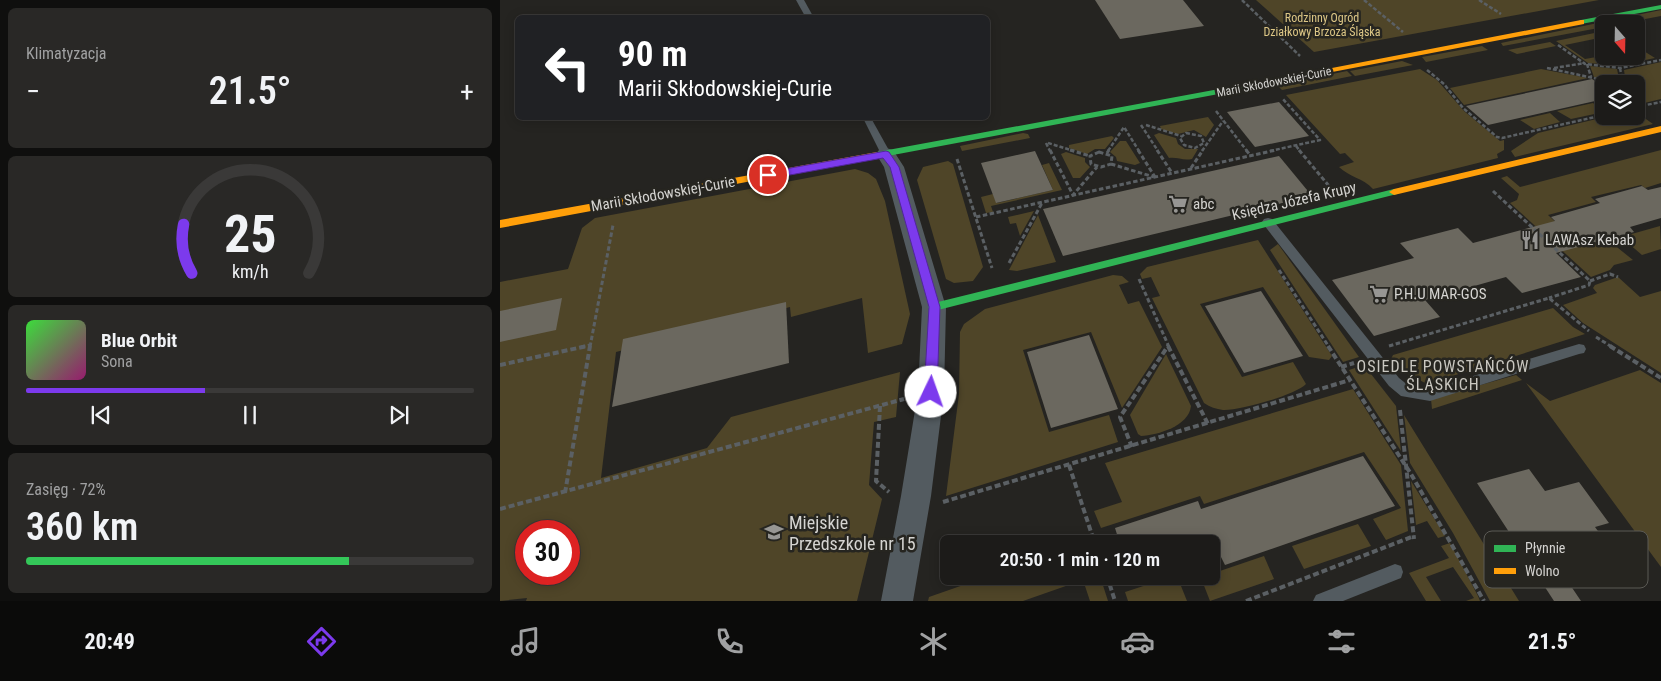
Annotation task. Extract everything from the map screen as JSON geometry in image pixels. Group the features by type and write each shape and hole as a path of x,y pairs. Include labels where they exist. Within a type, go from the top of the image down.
{"street":[{"name":"Marii Skłodowskiej-Curie","path":"500,224 886,154 1661,7"},
{"name":"Księdza Józefa Krupy","path":"934,307 998,287 1660,130"},
{"path":"886,154 894,167 934,307 931,392 916,496 897,601"}],"lane":[{"path":"800,0 808,15"},
{"path":"867,120 886,154"},
{"path":"1268,222 1369,352 1394,382 1406,392 1430,395 1579,349"},
{"path":"1322,601 1395,572"}],"path":[{"path":"1242,0 1319,73"},
{"path":"1364,0 1404,32"},
{"path":"1480,0 1501,14"},
{"path":"1557,44 1586,64 1592,78"},
{"path":"1551,69 1586,64 1620,68 1661,60"},
{"path":"1421,66 1444,84 1463,108 1497,137 1507,137 1595,117"},
{"path":"1547,68 1595,79"},
{"path":"1620,68 1621,75"},
{"path":"976,217 1320,140 1280,95"},
{"path":"1645,106 1661,102"},
{"path":"1214,109 1251,156"},
{"path":"1191,169 1205,145 1223,121"},
{"path":"1172,173 1140,124 1181,136 1190,133 1197,134 1203,138 1205,145"},
{"path":"1107,152 1124,127 1155,177"},
{"path":"1181,136 1181,143 1187,147 1196,148 1205,145"},
{"path":"1072,195 1045,142 1090,156 1099,152 1107,152 1112,156 1111,164"},
{"path":"1296,146 1345,204"},
{"path":"956,156 998,287"},
{"path":"1090,156 1091,164 1097,167 1105,167 1111,164 1155,177"},
{"path":"1072,195 1097,167"},
{"path":"1491,189 1590,281"},
{"path":"998,287 1042,202"},
{"path":"565,493 590,345 614,222"},
{"path":"1277,267 1407,468 1462,559 1484,601"},
{"path":"1369,352 1549,298 1589,285 1590,281 1610,274 1618,277"},
{"path":"1137,276 1168,345 1208,424"},
{"path":"1549,298 1595,336 1661,378"},
{"path":"500,365 590,345"},
{"path":"1132,447 1120,418 1168,345"},
{"path":"941,493 940,502 1132,447 1350,380"},
{"path":"1246,601 1414,537 1407,468 1394,382"},
{"path":"500,509 565,493 931,392"},
{"path":"880,406 876,481 891,494 890,502"},
{"path":"1069,465 1093,535"},
{"path":"1110,585 1115,601"}],"green space":[{"name":"Rodzinny Ogród Działkowy Brzoza Śląska","path":"1256,0 1599,0 1314,52"},
{"path":"1661,10 1661,16 1645,19 1645,15 1637,15"},
{"path":"1595,24 1595,29 1503,46 1501,43"},
{"path":"1595,33 1595,39 1565,45 1585,59 1595,57 1595,64 1588,63 1556,41"},
{"path":"1550,42 1556,46 1517,54 1508,50"},
{"path":"1482,46 1488,50 1426,62 1422,57"},
{"path":"1645,52 1655,58 1645,60"},
{"path":"1402,61 1413,65 1355,76 1350,71"},
{"path":"1661,62 1661,99 1645,103 1645,75 1625,75 1624,70"},
{"path":"1590,66 1617,69 1618,75 1595,75 1594,77"},
{"path":"1420,69 1437,80 1464,111 1500,141 1504,140 1504,150 1497,154 1498,158 1373,189 1365,182 1339,167 1354,162 1345,153 1340,154 1286,95"},
{"path":"1541,69 1588,78 1464,105 1450,88"},
{"path":"1347,71 1352,76 1282,90 1279,87 1283,84"},
{"path":"1593,103 1595,105 1595,114 1571,119 1557,111"},
{"path":"1550,113 1560,122 1534,129 1520,120"},
{"path":"1208,117 1214,125 1206,137 1194,130 1178,134 1161,129 1160,126"},
{"path":"1645,118 1653,124 1515,157 1511,151 1538,133 1595,119 1595,125 1645,125"},
{"path":"1023,133 1028,134 1030,138 962,151 960,146"},
{"path":"1159,133 1176,138 1178,144 1185,149 1198,149 1192,159 1169,158 1154,135"},
{"path":"1112,136 1114,138 1105,149 1095,149 1087,154 1069,148 1069,145"},
{"path":"1120,141 1126,141 1140,163 1135,165 1117,161 1116,157 1110,152"},
{"path":"1661,150 1661,183 1645,188 1641,185 1591,197 1596,202 1548,215 1583,247 1608,240 1633,260 1614,265 1610,270 1591,277 1510,203 1517,200 1519,194 1501,178 1507,176 1520,187"},
{"path":"1066,152 1085,158 1085,162 1090,167 1080,178 1073,178 1061,154"},
{"path":"948,161 953,164 983,267 973,281 954,283 946,279 917,180 923,167"},
{"path":"1049,163 1062,190 991,206 993,212 986,213 981,197 993,194 997,203 1053,190 1042,165"},
{"path":"855,169 868,173 876,179 885,201 910,314 902,344 868,353 862,298 791,317 790,307 616,352 601,478 707,448 731,417 900,372 896,417 874,422 869,485 882,499 857,601 526,601 527,598 500,601 500,282 568,269 582,228 595,218"},
{"path":"1034,211 1020,236 1016,223 1010,224 1008,217"},
{"path":"1038,215 1056,262 1017,271 1009,270"},
{"path":"1660,226 1661,249 1642,255 1621,237"},
{"path":"1258,240 1332,356 1329,360 1309,357 1263,287 1200,304 1242,377 1293,362 1306,384 1291,393 1266,402 1230,410 1218,409 1204,403 1152,298 1160,296 1151,277 1142,279 1140,274 1147,267"},
{"path":"1278,244 1359,357 1343,362 1270,250"},
{"path":"1113,275 1122,276 1129,282 1119,285 1128,304 1139,301 1162,347 1122,408 1091,332 1023,350 1049,432 1109,415 1118,442 946,496 959,394 960,332 964,324 985,309"},
{"path":"1618,277 1640,297 1661,291 1661,373 1583,323 1563,305 1597,293 1593,288 1595,285"},
{"path":"1553,308 1573,327 1585,334 1427,384 1402,371 1390,361 1393,355"},
{"path":"1166,354 1191,406 1189,413 1185,419 1172,428 1156,434 1141,436 1138,434 1130,415"},
{"path":"1364,365 1396,406 1401,451 1349,370"},
{"path":"1640,370 1661,383 1661,567 1648,549 1648,531 1635,531 1526,383 1550,401"},
{"path":"1516,375 1522,380 1432,409 1431,399"},
{"path":"1353,389 1401,465 1408,531 1386,540 1373,519 1401,508 1364,452 1204,504 1200,496 1101,528 1094,511 1122,502 1105,463"},
{"path":"1404,415 1484,544 1484,588 1511,588 1519,601 1490,601 1453,533 1410,463"},
{"path":"1411,481 1445,536 1438,538 1427,521 1416,525"},
{"path":"1358,524 1371,546 1304,569 1292,546"},
{"path":"1450,543 1480,601 1466,601 1474,598 1453,567 1426,577 1441,601 1426,601 1409,573 1449,558 1441,546"},
{"path":"1264,556 1274,579 1210,601 1204,585 1220,585 1220,571"},
{"path":"963,585 1069,585 1023,601 928,601 929,597"},
{"path":"1085,585 1103,585 1108,601 1090,601"},
{"path":"1146,585 1181,585 1187,601 1128,601 1125,592"}],"building":[{"path":"1095,0 1183,0 1204,26 1120,39"},
{"path":"1592,79 1595,81 1595,101 1488,125 1466,106"},
{"path":"1279,102 1309,136 1255,147 1227,112"},
{"path":"1035,151 1053,190 996,203 981,163"},
{"path":"1279,156 1312,196 1063,256 1043,209"},
{"path":"1642,186 1648,190 1661,187 1661,218 1630,227 1634,232 1556,253 1581,277 1522,293 1506,277 1425,300 1440,317 1374,336 1332,280 1414,258 1400,243 1458,228 1473,243 1555,221 1551,217 1600,203 1595,199"},
{"path":"1261,291 1303,356 1244,373 1205,306"},
{"path":"562,298 556,330 500,342 500,311"},
{"path":"786,302 789,363 612,407 623,339"},
{"path":"1089,335 1118,409 1051,428 1027,352"},
{"path":"1363,456 1395,506 1225,565 1220,557 1220,535 1117,535 1115,528 1198,501 1201,509"},
{"path":"1529,469 1545,491 1579,482 1609,523 1595,527 1598,531 1508,531 1477,483"},
{"path":"1546,588 1572,588 1581,601 1554,601"}],"traffic: fast":[{"path":"1581,22 1661,7"},
{"path":"877,155 1306,75"},
{"path":"934,307 1394,192"}],"traffic: slow":[{"path":"1306,75 1581,22"},
{"path":"1394,192 1661,129"},
{"path":"500,224 877,155"}],"place":[{"name":"abc","path":"1178,204"},
{"name":"LAWAsz Kebab","path":"1530,240"},
{"name":"P.H.U MAR-GOS","path":"1379,294"},
{"name":"Miejskie Przedszkole nr 15","path":"774,532"}],"district":[{"name":"OSIEDLE POWSTAŃCÓW ŚLĄSKICH","path":"1443,375"}],"route":[{"path":"768,175 886,154 894,167 934,307 931,392"}]}
